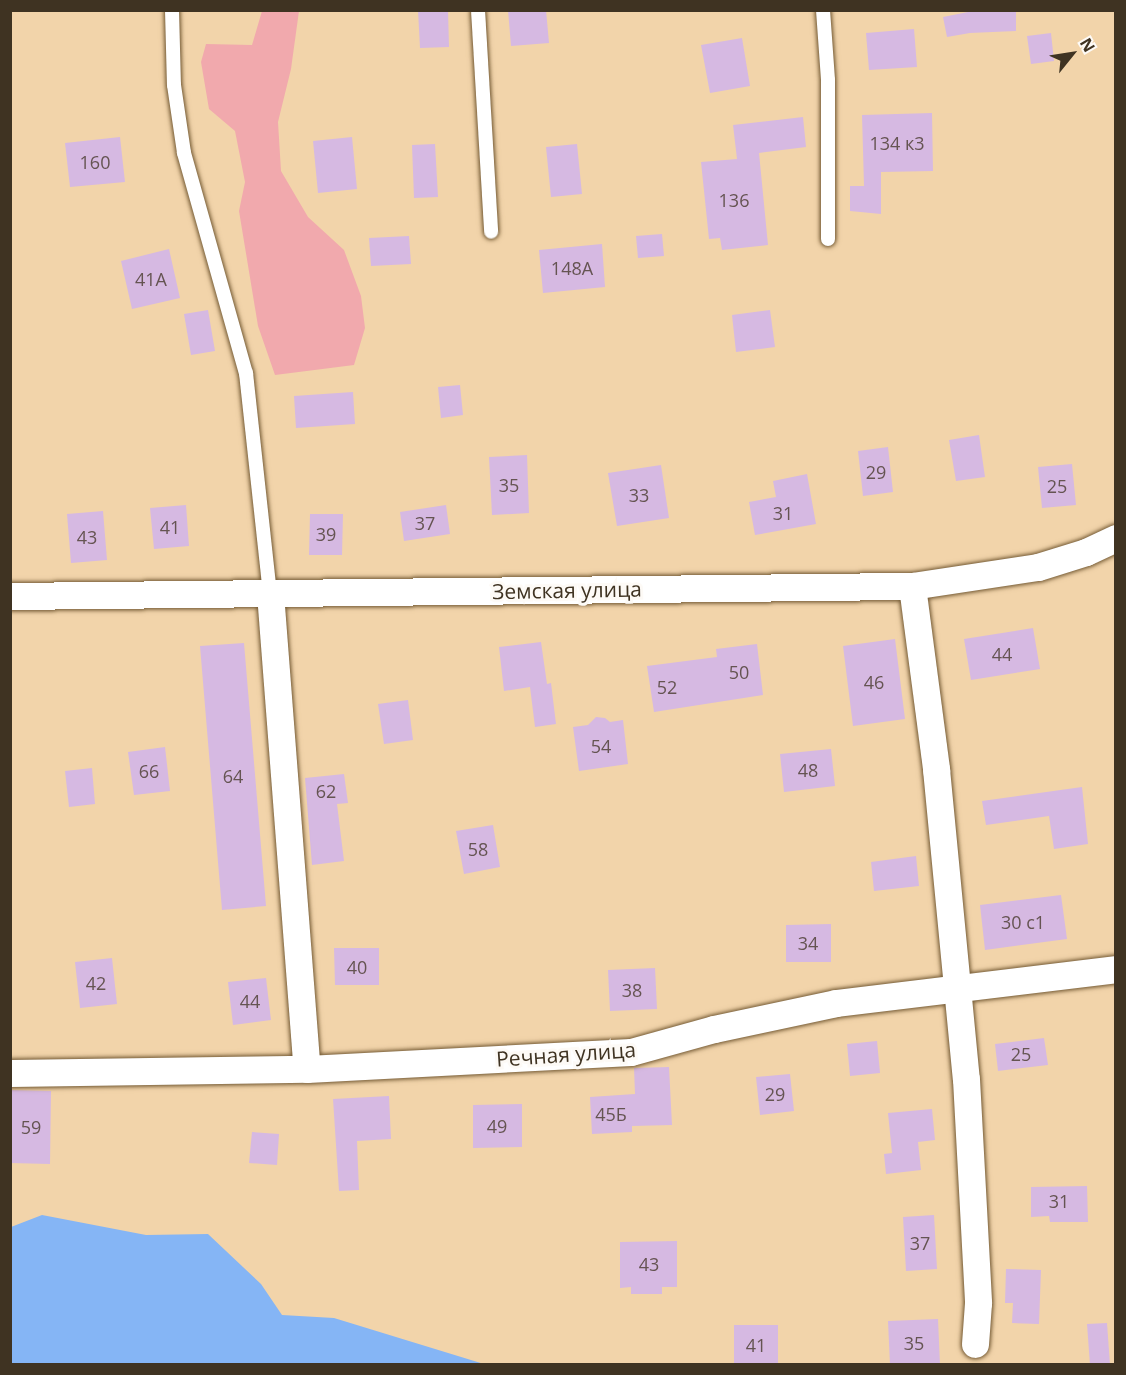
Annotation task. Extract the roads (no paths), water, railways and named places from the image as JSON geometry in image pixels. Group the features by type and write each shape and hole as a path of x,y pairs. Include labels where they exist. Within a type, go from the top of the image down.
{"street":[{"name":"Земская улица","path":"10,596 912,586 1038,567 1086,552 1116,538"},
{"path":"912,586 936,769 972,1166 978,1303 975,1344"},
{"path":"270,593 307,1070"},
{"name":"Речная улица","path":"10,1073 307,1070 631,1052 714,1029 836,1003 1116,969"}],"lane":[{"path":"172,10 174,85 184,153 246,374 270,593"},
{"path":"478,10 491,232"},
{"path":"824,10 828,80 828,238"}],"water":[{"path":"42,1215 146,1235 208,1234 261,1284 282,1315 334,1318 484,1364 11,1364 11,1227"}]}
